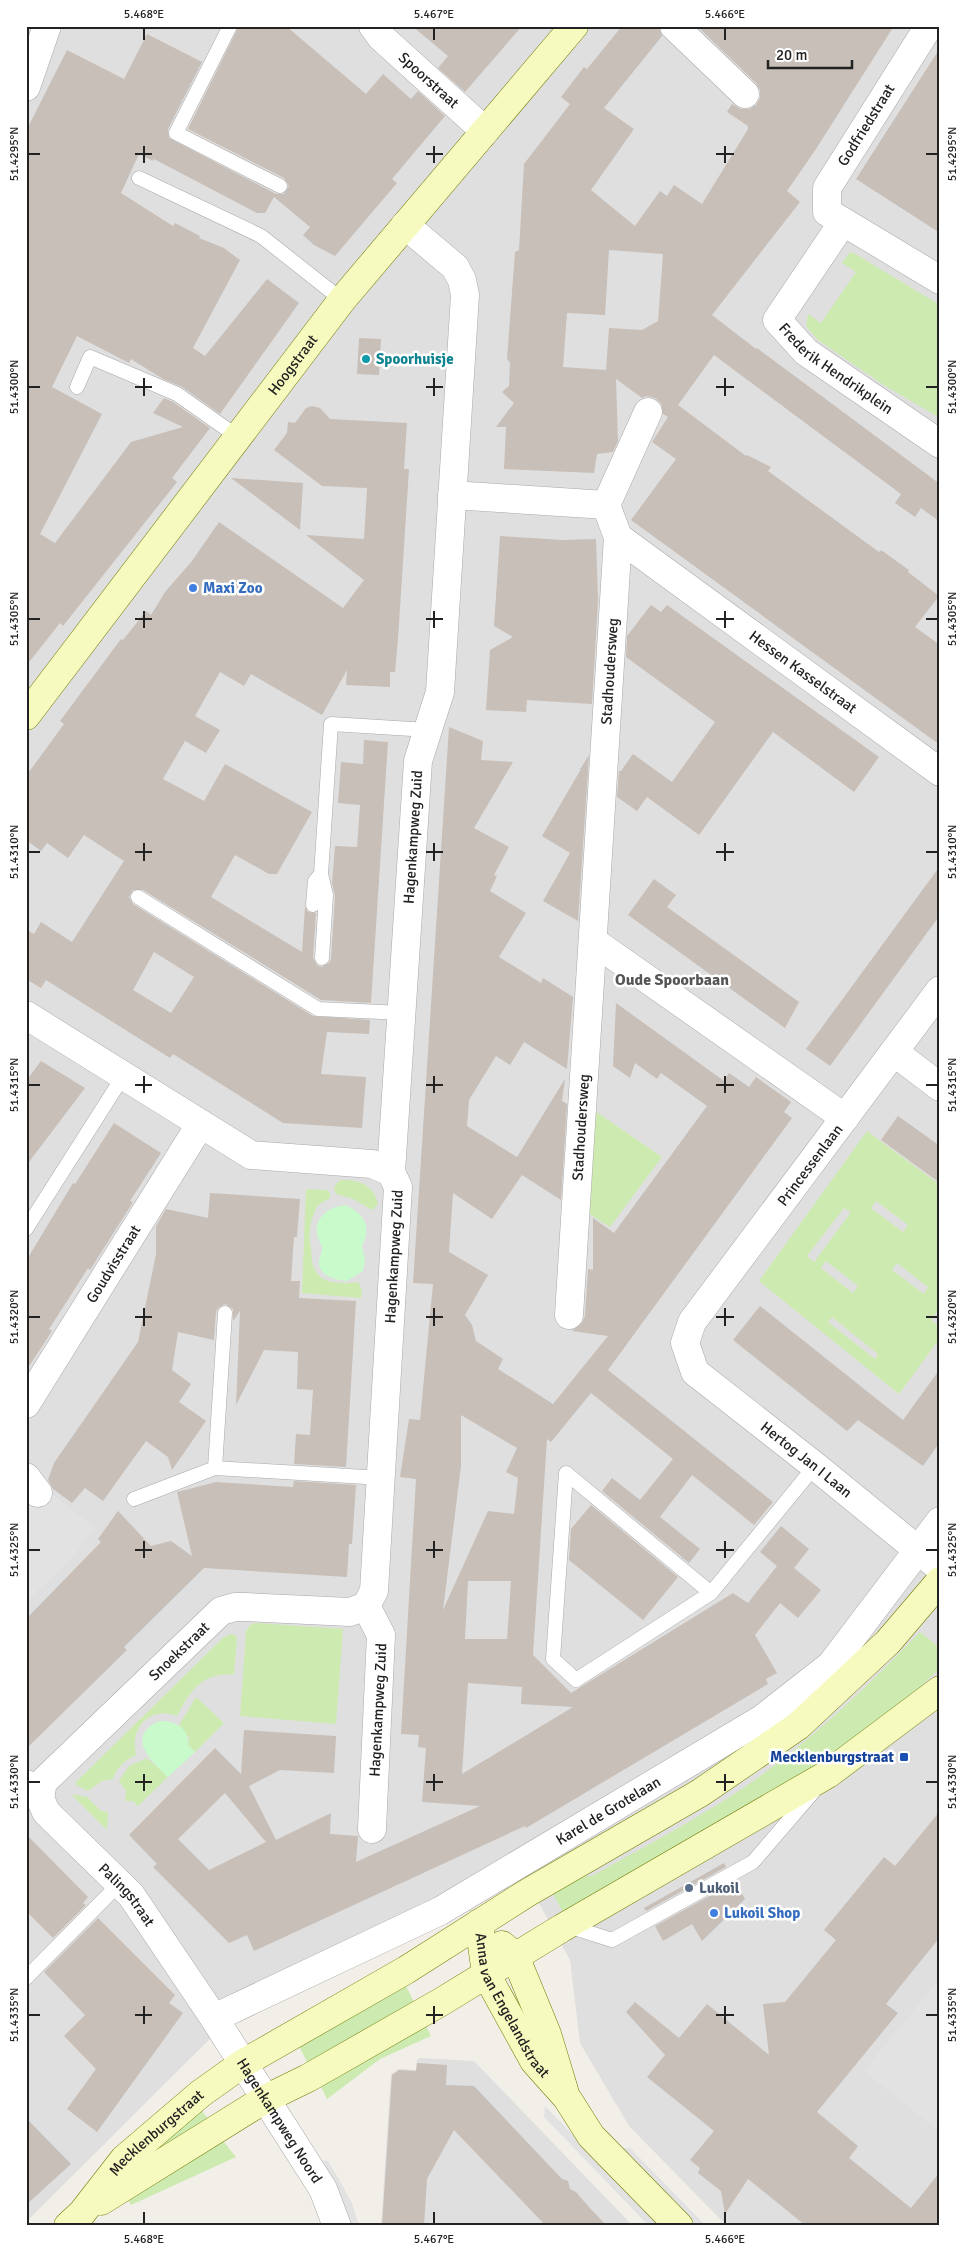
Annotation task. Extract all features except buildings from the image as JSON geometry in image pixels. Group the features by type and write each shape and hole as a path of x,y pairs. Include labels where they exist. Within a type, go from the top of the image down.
{"main road":[{"name":"Hoogstraat","path":"26,716 342,300 574,26"},
{"name":"Karel de Grotelaan","path":"242,2064 406,1970 479,1923 700,1794 798,1726 888,1642 940,1581"},
{"path":"266,2100 441,2002 515,1956 828,1774 940,1690"},
{"name":"Anna van Engelandstraat","path":"479,1923 515,1956 547,2034 567,2098"},
{"name":"Anna van Engelandstraat","path":"479,1923 486,1974 534,2061 567,2098 591,2136 679,2226"},
{"name":"Mecklenburgstraat","path":"75,2219 124,2159 200,2094 242,2064"},
{"name":"Mecklenburgstraat","path":"75,2219 266,2100"}],"street":[{"path":"26,87 47,26"},
{"name":"Spoorstraat","path":"373,26 381,37 485,131"},
{"path":"674,26 746,94"},
{"name":"Godfriedstraat","path":"843,222 827,212 827,188 929,26"},
{"path":"843,222 940,280"},
{"name":"Frederik Hendrikplein","path":"843,222 777,320 806,352 940,444"},
{"name":"Hagenkampweg Zuid","path":"372,1829 382,1635 366,1606 374,1591 382,1478 398,1187 391,1172 418,761 440,692 465,295 455,267 405,226"},
{"path":"452,495 606,505 648,412"},
{"name":"Stadhoudersweg","path":"569,1315 618,537 606,505"},
{"name":"Hessen Kasselstraat","path":"618,537 940,772"},
{"path":"593,941 845,1118"},
{"name":"Princessenlaan","path":"685,1343 692,1322 940,990"},
{"path":"26,1014 200,1125 251,1155 372,1164 391,1172"},
{"path":"894,1052 940,1087"},
{"name":"Goudvisstraat","path":"26,1404 200,1125"},
{"name":"Hertog Jan I Laan","path":"685,1343 695,1372 815,1466 940,1568"},
{"name":"Karel de Grotelaan","path":"214,2018 440,1911 762,1720 831,1665 940,1521"},
{"name":"Snoekstraat","path":"33,1791 221,1611 235,1607 244,1607 350,1612 366,1606"},
{"name":"Palingstraat","path":"33,1791 46,1812 131,1895 214,2018"},
{"name":"Hagenkampweg Noord","path":"214,2018 323,2189 336,2226"}],"lane":[{"path":"230,26 176,133 280,186"},
{"path":"139,178 261,236 342,300"},
{"path":"77,387 90,357 176,394 238,437"},
{"path":"322,958 326,895 321,874 331,724 428,730"},
{"path":"313,905 315,881 321,874"},
{"path":"138,897 318,1009 402,1013"},
{"path":"26,1228 124,1075"},
{"path":"215,1468 225,1313"},
{"path":"711,1594 566,1472 553,1658 576,1680 711,1594 815,1466"},
{"path":"134,1500 215,1468 382,1478"},
{"path":"567,1926 612,1940 753,1862 828,1774"},
{"path":"26,1978 119,1884"}],"shaded area":[{"path":"26,26 940,26 940,2226 727,2226 629,2126 580,2043 570,1960 518,1865 254,1995 26,2222"},
{"path":"43,1487 95,1527 75,1554 29,1599 26,1596 26,1505"},
{"path":"940,1978 940,2132 864,2071"},
{"path":"420,2058 474,2061 633,2226 381,2226 391,2074 399,2069 416,2070 417,2060"},
{"path":"545,2106 661,2226 649,2226 544,2117"},
{"path":"618,2148 630,2148 706,2226 695,2226"},
{"path":"318,2160 328,2161 352,2203 359,2226 352,2226 340,2195"}],"green space":[{"path":"850,252 940,305 940,418 882,384 818,340 806,326 808,314 821,323 856,272 842,263"},
{"path":"595,1111 662,1157 610,1227 588,1213"},
{"path":"867,1131 940,1185 940,1307 931,1320 937,1325 940,1322 940,1338 899,1394 759,1281","holes":["876,1201 908,1225 903,1232 871,1208","844,1208 851,1212 814,1262 807,1256","826,1261 858,1286 853,1293 821,1268","897,1263 928,1287 924,1294 892,1270","832,1317 878,1354 875,1359 828,1322"]},
{"path":"341,1180 365,1184 373,1192 378,1204 372,1210 353,1199 336,1194 334,1189"},
{"path":"306,1189 327,1190 330,1193 330,1198 318,1205 310,1226 312,1261 317,1274 333,1282 358,1282 362,1290 361,1298 302,1293"},
{"path":"345,1205 361,1216 366,1226 365,1239 362,1246 365,1261 363,1271 347,1281 337,1280 324,1274 321,1270 319,1258 322,1248 317,1235 320,1218 333,1208"},
{"path":"251,1624 343,1629 336,1724 240,1716 246,1631"},
{"path":"920,1632 940,1648 940,1668 890,1712 863,1733 779,1789 564,1914 551,1890 569,1877 592,1876 697,1817 757,1778 807,1740"},
{"path":"231,1634 235,1635 237,1639 234,1674 213,1677 198,1685 187,1698 177,1716 167,1713 158,1714 150,1716 144,1721 136,1736 136,1755 122,1764 113,1779 102,1781 88,1791 76,1785 76,1782 224,1637"},
{"path":"196,1697 224,1723 195,1752 188,1745 189,1738 179,1725"},
{"path":"160,1721 171,1722 184,1730 188,1739 188,1745 195,1752 168,1777 149,1756 144,1749 142,1741 149,1727"},
{"path":"147,1758 168,1777 138,1806 133,1801 125,1801 126,1791 119,1781 129,1766"},
{"path":"71,1794 87,1797 101,1811 108,1812 107,1830"},
{"path":"403,1980 416,2006 309,2066 297,2042"},
{"path":"423,2020 431,2036 380,2059 327,2099 318,2081"},
{"path":"198,2105 211,2123 122,2172"},
{"path":"221,2138 236,2157 131,2205 126,2196"}],"place":[{"name":"Spoorhuisje","path":"366,359"},
{"name":"Maxi Zoo","path":"193,588"},
{"name":"Mecklenburgstraat","path":"904,1757"},
{"name":"Lukoil","path":"689,1888"},
{"name":"Lukoil Shop","path":"714,1913"}],"district":[{"name":"Oude Spoorbaan","path":"672,979"}]}
